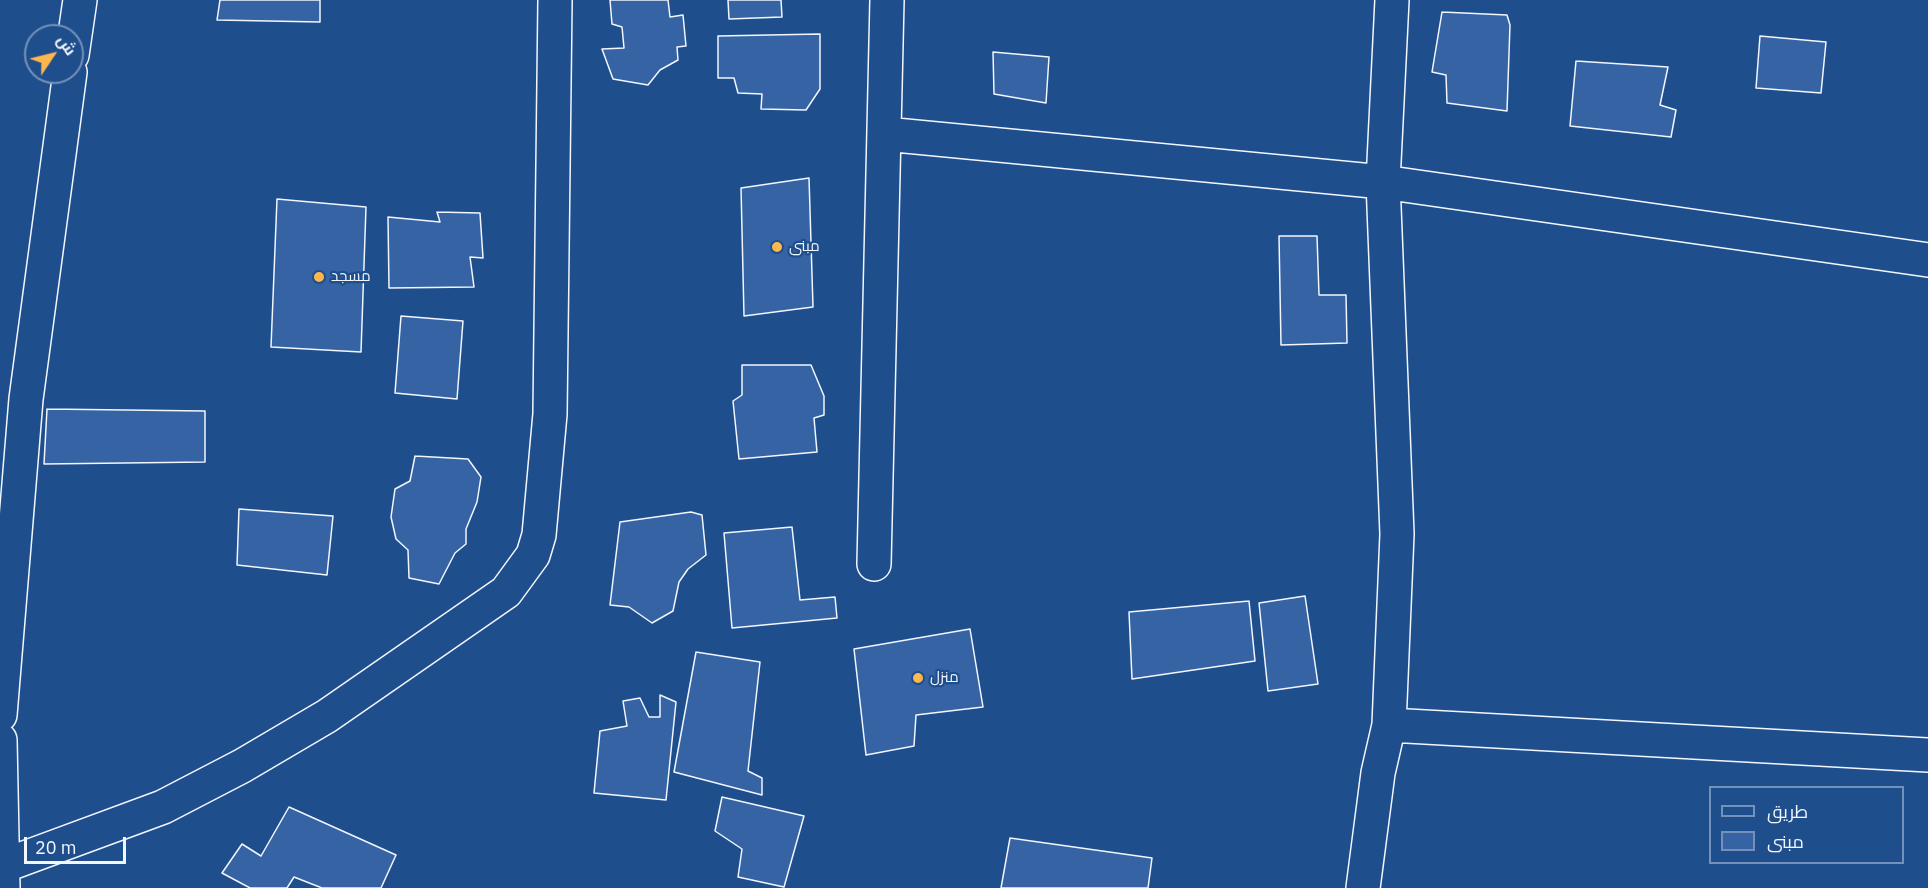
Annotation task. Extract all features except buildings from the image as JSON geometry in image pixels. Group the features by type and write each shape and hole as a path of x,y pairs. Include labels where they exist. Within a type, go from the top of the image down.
{"street":[{"path":"77,24 80,0"},
{"path":"0,740 3,877 163,807 242,766 327,716 506,592 533,555 539,535 550,414 555,0"},
{"path":"874,564 885,134 886,0"},
{"path":"1363,888 1378,772 1389,725 1397,534 1383,182 1392,0"},
{"path":"0,715 26,399 68,84"},
{"path":"885,134 1383,182 1928,260"},
{"path":"1389,725 1928,755"}],"place":[{"name":"مبنى","path":"777,247"},
{"name":"مسجد","path":"319,277"},
{"name":"منزل","path":"918,678"}]}
